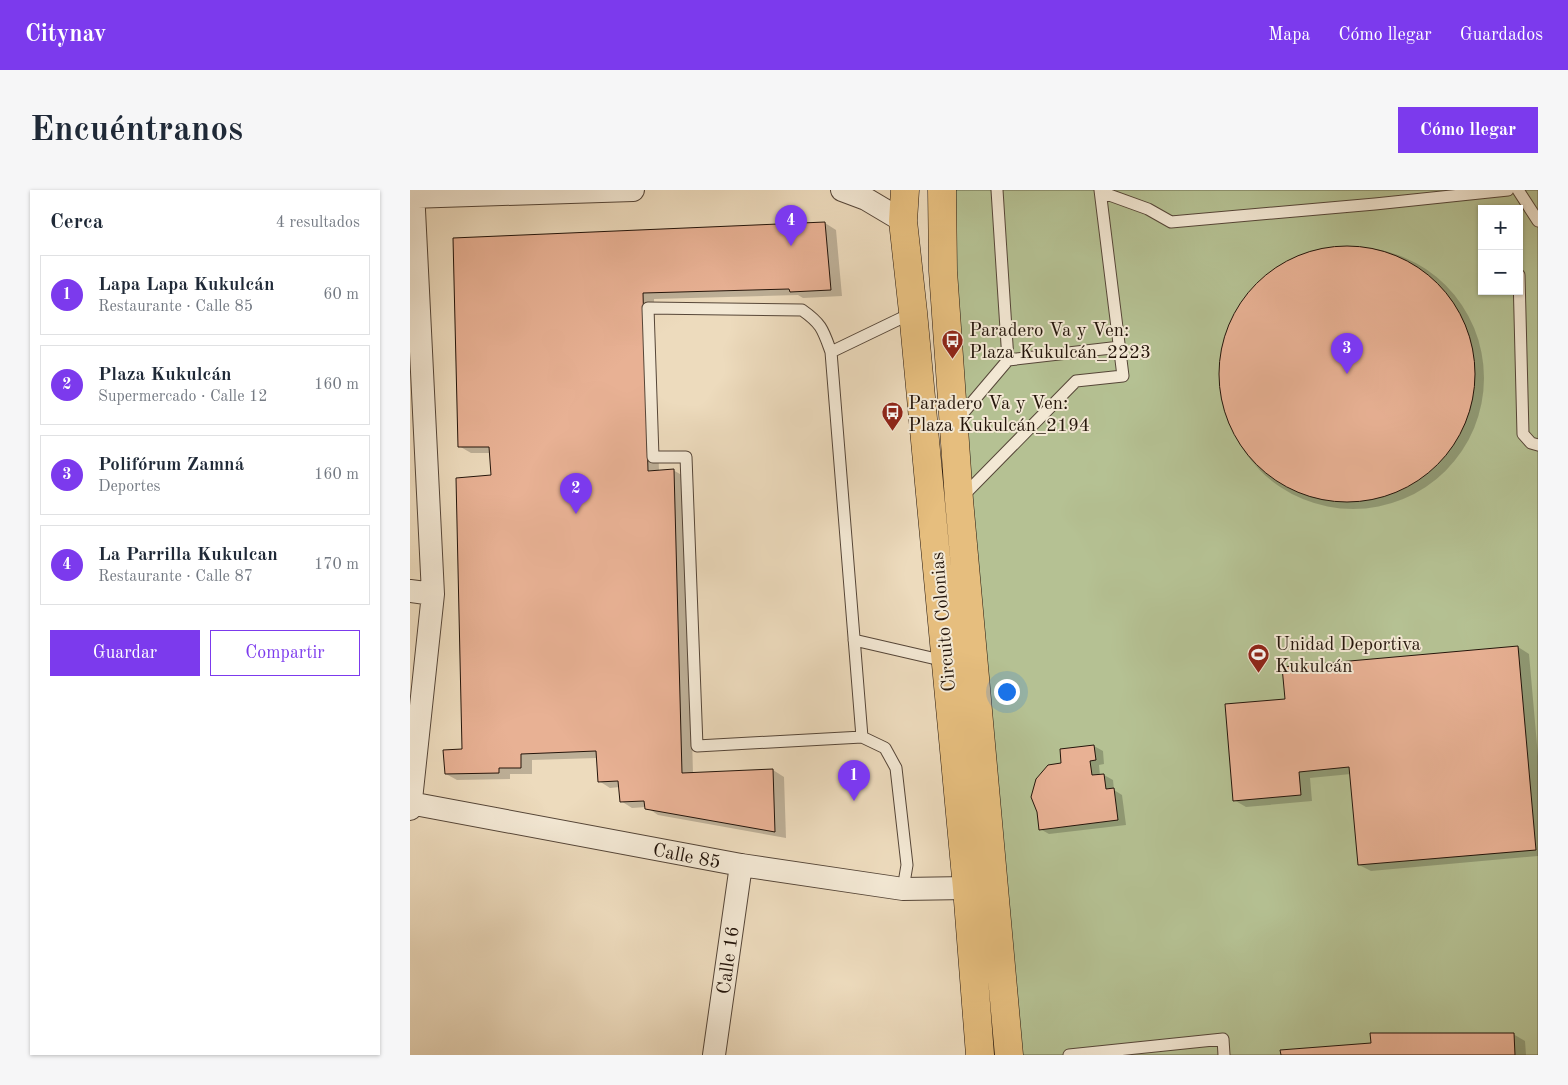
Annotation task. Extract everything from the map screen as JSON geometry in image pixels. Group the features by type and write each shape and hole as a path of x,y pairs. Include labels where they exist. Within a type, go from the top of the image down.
{"main road":[{"name":"Circuito Colonias","path":"904,190 903,221 967,888 980,1055"},
{"name":"Circuito Colonias","path":"942,190 943,271 959,500 1009,1055"},
{"path":"976,994 1003,991"}],"street":[{"path":"410,805 433,594 412,194 632,190"},
{"path":"842,190 866,199 903,221"},
{"path":"410,591 433,594"},
{"name":"Calle 85","path":"410,805 741,865 903,889 967,888"},
{"name":"Calle 16","path":"714,1055 741,865"}],"lane":[{"path":"997,190 1008,360"},
{"path":"959,500 1076,381 1123,376 1101,191 1148,209 1170,222 1508,190"},
{"path":"1517,190 1518,205"},
{"path":"1517,190 1538,221"},
{"path":"1520,295 1523,434 1531,443 1538,445"},
{"path":"862,737 831,352 822,328 815,319 802,310 648,308 653,457 686,457 698,746 862,737 885,748 896,768 907,866 903,889"},
{"path":"831,352 913,312"},
{"path":"954,424 1008,360 1120,347"},
{"path":"854,640 946,661"},
{"path":"1069,1055 1223,1040 1224,1055"}],"green space":[{"name":"Unidad Deportiva Kukulcán","path":"942,190 1538,190 1538,1055 1016,1055"}],"building":[{"path":"825,222 831,290 790,292 789,289 643,293 648,471 674,469 682,773 773,769 775,832 645,809 644,801 620,802 618,781 598,782 596,751 521,754 521,768 499,768 499,773 445,774 443,750 462,749 456,478 491,475 489,447 458,447 453,238"},
{"path":"1347,246 1384,252 1407,261 1428,275 1446,293 1465,325 1472,349 1475,374 1469,411 1460,434 1446,455 1428,473 1396,492 1372,499 1347,502 1310,496 1287,487 1266,473 1248,455 1229,423 1222,399 1219,374 1225,337 1234,314 1248,293 1266,275 1298,256 1322,249"},
{"path":"1518,646 1536,850 1358,865 1349,767 1299,772 1301,795 1233,801 1225,704 1285,699 1282,667"},
{"path":"1094,745 1096,760 1090,761 1092,775 1104,774 1106,789 1114,788 1118,820 1039,830 1037,812 1031,797 1036,779 1048,765 1061,763 1060,749"},
{"path":"1370,1033 1514,1033 1515,1055 1281,1055 1280,1050 1371,1043"}],"place":[{"name":"La Parrilla Kukulcan","path":"791,246"},
{"name":"Paradero Va y Ven: Plaza Kukulcán_2223","path":"953,359"},
{"name":"Polifórum Zamná","path":"1347,374"},
{"name":"Paradero Va y Ven: Plaza Kukulcán_2194","path":"892,432"},
{"name":"Plaza Kukulcán","path":"576,514"},
{"name":"Unidad Deportiva Kukulcán","path":"1259,673"},
{"name":"Lapa Lapa Kukulcán","path":"854,801"}]}
